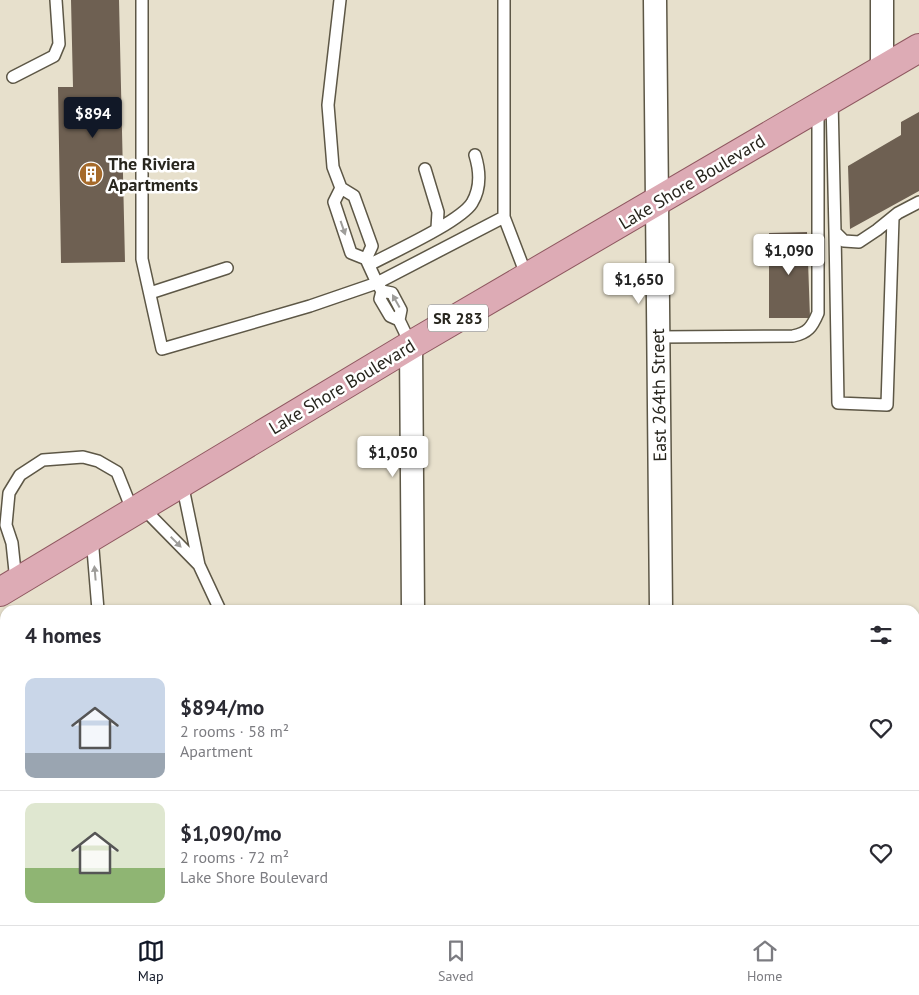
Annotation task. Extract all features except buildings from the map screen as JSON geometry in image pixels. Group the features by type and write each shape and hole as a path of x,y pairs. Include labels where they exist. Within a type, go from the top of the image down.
{"main road":[{"name":"Lake Shore Boulevard","path":"8,587 411,346 919,48"}],"street":[{"name":"East 264th Street","path":"655,0 661,605"},
{"path":"882,0 882,70"},
{"path":"411,346 413,605"}],"lane":[{"path":"13,77 54,56 59,44 56,0"},
{"path":"142,0 142,259 162,349 380,287 504,216"},
{"path":"340,0 328,105 332,167 341,188 354,196 372,246 368,262"},
{"path":"504,0 504,216 528,278"},
{"path":"825,103 835,232 838,403 887,405 893,218"},
{"path":"658,337 794,336 805,333 813,326 818,313 825,103"},
{"path":"368,262 458,217 472,204 479,186 478,165 475,154"},
{"path":"424,169 438,212 437,228"},
{"path":"341,188 334,202 351,253 368,262 380,287 380,299 390,316 399,320 411,346"},
{"path":"835,232 844,241 859,242 919,202"},
{"path":"150,292 227,268"},
{"path":"8,587 12,543 6,525 9,493 20,475 43,460 83,457 98,461 117,472 137,510 199,565"},
{"path":"182,483 199,565 218,605"},
{"path":"92,537 98,605"}],"place":[{"name":"The Riviera Apartments","path":"91,174"}]}
